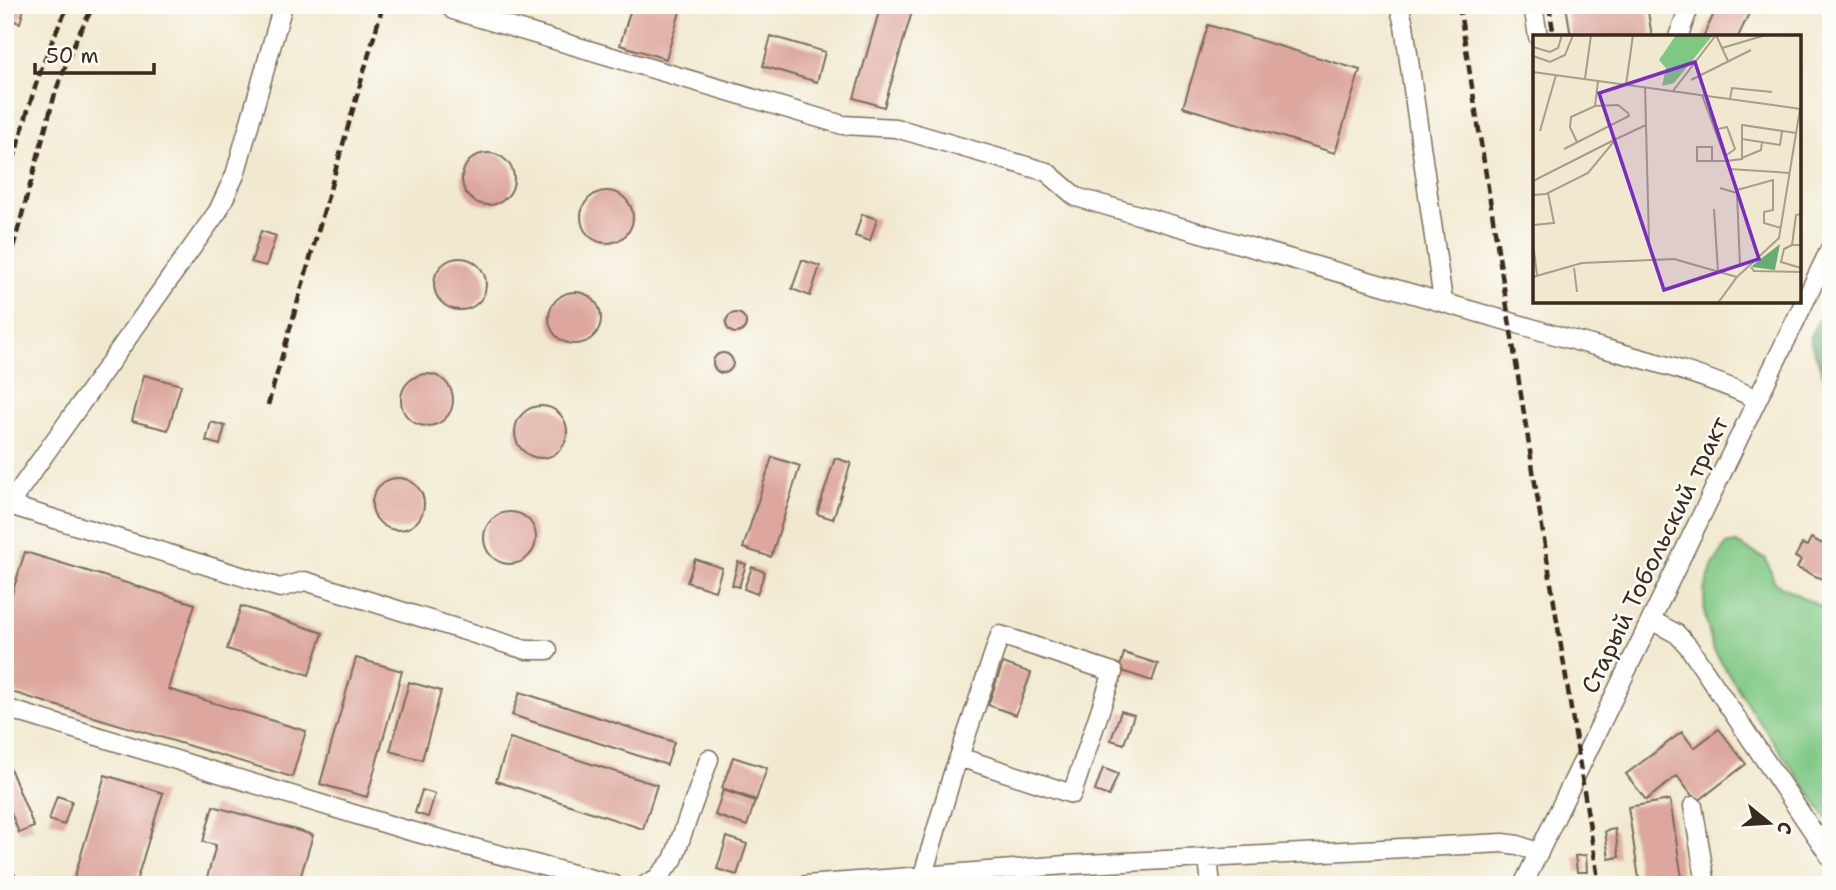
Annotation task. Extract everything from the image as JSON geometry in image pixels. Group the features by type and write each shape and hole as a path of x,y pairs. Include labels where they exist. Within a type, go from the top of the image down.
{"street":[{"path":"283,5 235,174 218,211 7,508 280,589 305,582 526,650 548,650"},
{"path":"1399,5 1443,301"},
{"path":"1533,5 1538,35"},
{"path":"1679,35 1690,5"},
{"path":"453,10 843,125 896,128 1047,172 1076,197 1703,376 1757,399"},
{"name":"Старый Тобольский тракт","path":"1523,885 1831,247"},
{"path":"1651,620 1677,634 1688,646 1831,858"},
{"path":"921,881 959,757 1000,635 1114,672 1072,794 959,757"},
{"path":"5,708 403,829 614,885"},
{"path":"645,885 657,878 673,860 709,759"},
{"path":"1693,806 1706,885"},
{"path":"806,885 960,879 1066,865 1503,843 1539,852"},
{"path":"1208,859 1211,885"},
{"path":"5,876 9,885"}],"green space":[{"path":"1831,297 1831,394 1809,338"},
{"path":"1736,543 1766,559 1775,583 1831,612 1831,824 1752,711 1713,649 1705,616 1704,591 1713,565 1726,545"}],"building":[{"path":"5,5 25,5 20,23 5,18"},
{"path":"632,5 682,5 666,59 620,45"},
{"path":"881,5 914,5 884,107 854,98"},
{"path":"1566,5 1647,5 1652,35 1571,35"},
{"path":"1718,5 1753,5 1739,35 1704,35"},
{"path":"1208,25 1360,70 1335,153 1183,107"},
{"path":"771,36 825,52 817,82 763,66"},
{"path":"488,153 507,160 514,179 507,198 488,205 469,198 462,179 469,160"},
{"path":"607,191 626,198 633,217 626,236 607,243 588,236 581,217 588,198"},
{"path":"862,214 877,219 870,241 855,236"},
{"path":"261,231 276,236 266,266 251,262"},
{"path":"460,258 479,265 486,284 479,303 460,310 441,303 434,284 441,265"},
{"path":"802,260 820,266 810,296 792,289"},
{"path":"575,292 594,299 601,318 594,337 575,344 556,337 549,318 556,299"},
{"path":"736,313 743,316 746,323 743,330 736,333 729,330 726,323 729,316"},
{"path":"723,353 730,356 733,363 730,370 723,373 716,370 713,363 716,356"},
{"path":"427,374 446,381 453,400 446,419 427,426 408,419 401,400 408,381"},
{"path":"144,375 181,385 168,430 132,421"},
{"path":"541,406 560,413 567,432 560,451 541,458 522,451 515,432 522,413"},
{"path":"211,422 225,426 220,445 206,441"},
{"path":"772,457 800,466 771,557 743,548"},
{"path":"835,458 851,463 833,519 817,514"},
{"path":"398,478 417,485 424,504 417,523 398,530 379,523 372,504 379,485"},
{"path":"510,512 529,519 536,538 529,557 510,564 491,557 484,538 491,519"},
{"path":"1811,538 1831,548 1831,583 1797,568 1801,560 1795,557 1802,544 1807,546"},
{"path":"25,552 195,604 168,689 306,731 292,777 5,690 5,616"},
{"path":"695,559 722,568 715,591 687,582"},
{"path":"738,562 746,564 739,587 732,585"},
{"path":"752,567 765,572 757,594 744,589"},
{"path":"241,606 323,633 309,675 227,649"},
{"path":"1124,653 1158,664 1152,681 1119,670"},
{"path":"356,658 402,671 367,797 320,784"},
{"path":"1003,663 1031,673 1016,715 988,705"},
{"path":"409,682 441,691 422,760 390,751"},
{"path":"520,692 674,742 667,765 512,715"},
{"path":"1121,711 1134,715 1124,744 1111,740"},
{"path":"1719,729 1746,764 1697,802 1677,776 1646,800 1626,774 1682,732 1694,748"},
{"path":"510,738 657,785 643,829 496,781"},
{"path":"5,756 34,827 19,833 5,798"},
{"path":"733,757 767,768 756,800 722,788"},
{"path":"1103,768 1118,774 1109,796 1095,791"},
{"path":"105,775 163,793 135,885 72,885"},
{"path":"422,790 435,794 428,817 415,813"},
{"path":"723,790 755,801 747,826 715,815"},
{"path":"57,796 72,801 64,825 49,820"},
{"path":"1670,800 1683,885 1640,885 1628,807"},
{"path":"213,806 313,835 298,885 205,885 216,845 203,842"},
{"path":"1615,829 1619,857 1609,859 1605,831"},
{"path":"727,837 747,844 737,875 717,869"},
{"path":"1586,855 1587,872 1577,872 1575,856"}],"railway":[{"path":"5,191 40,73 69,5"},
{"path":"5,277 56,90 77,37 94,5"},
{"path":"268,405 383,5"},
{"path":"1459,5 1599,885"},
{"path":"1549,5 1554,35"}]}
